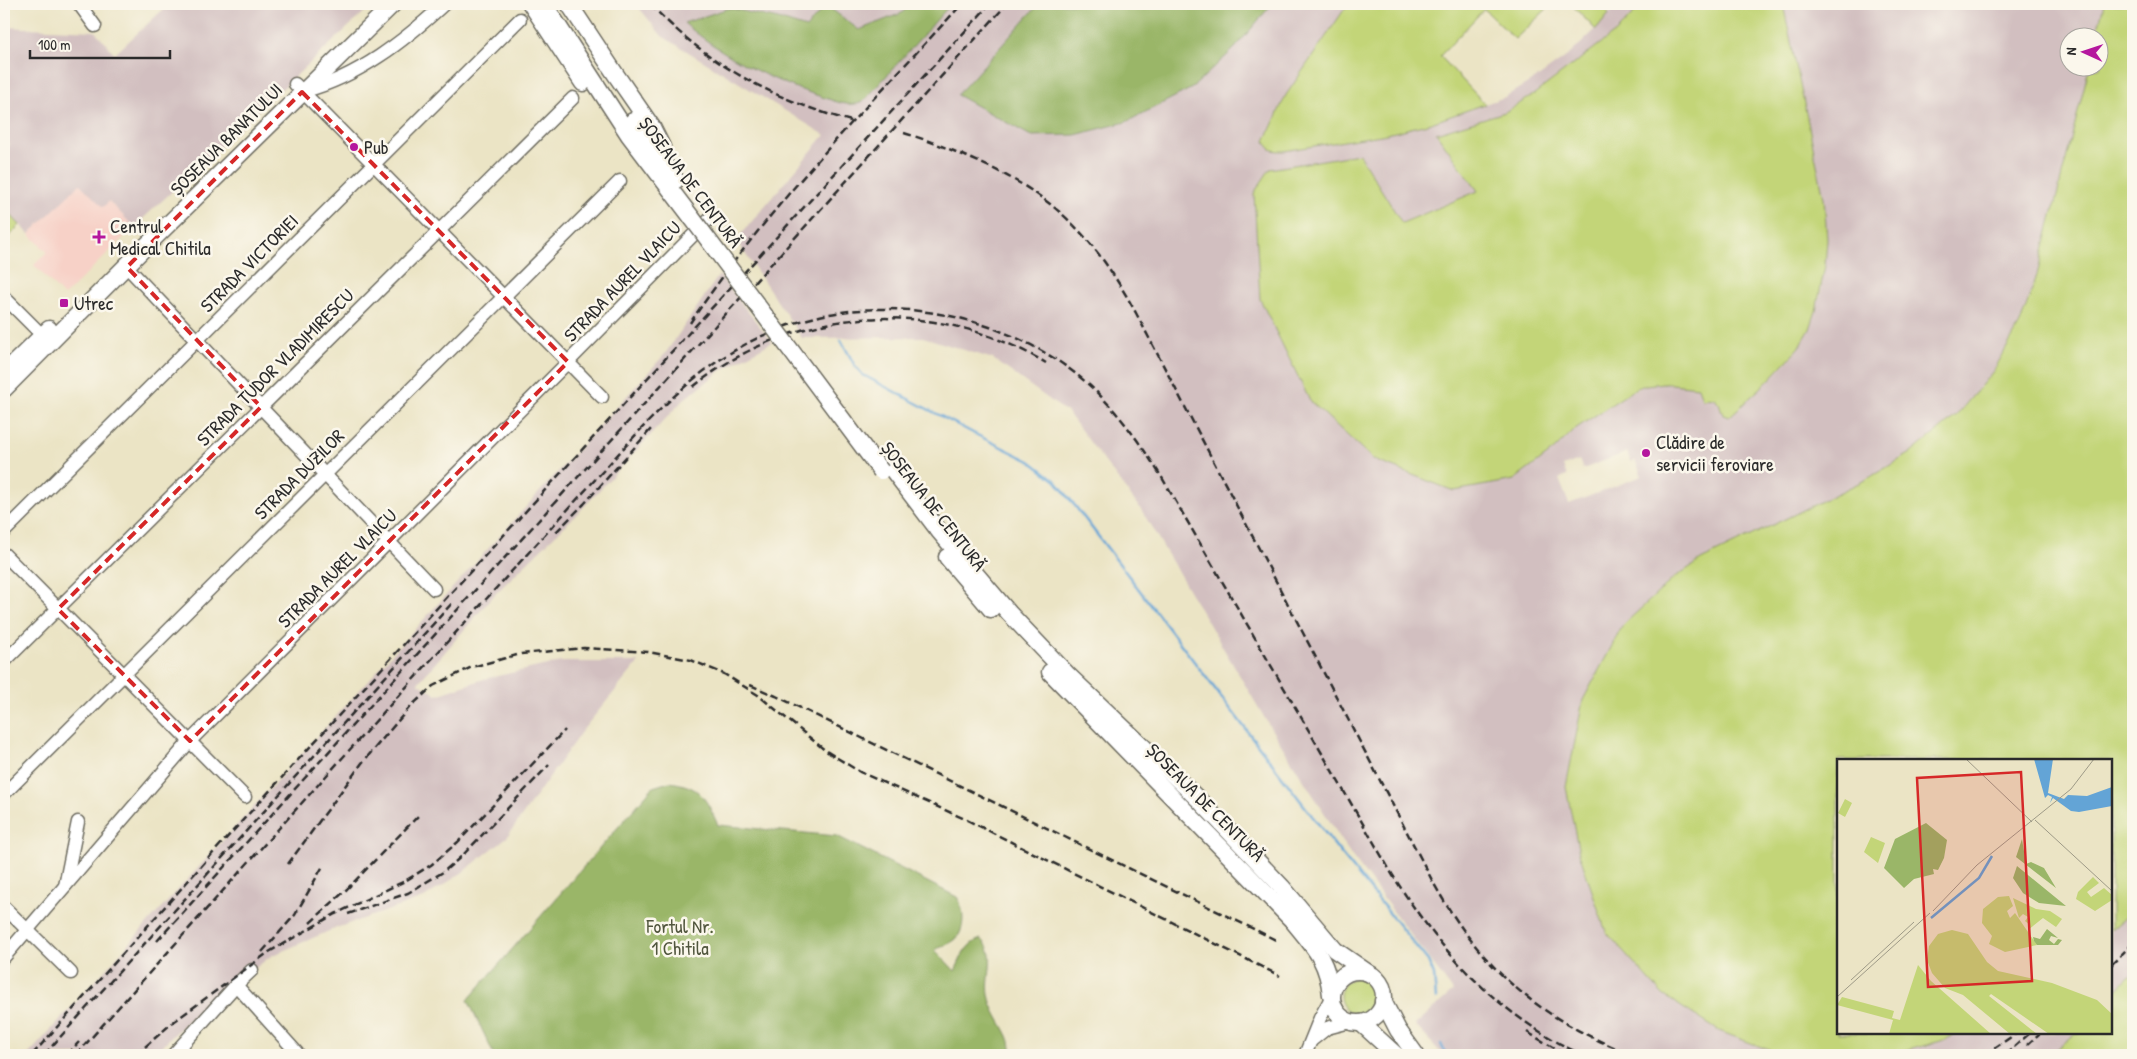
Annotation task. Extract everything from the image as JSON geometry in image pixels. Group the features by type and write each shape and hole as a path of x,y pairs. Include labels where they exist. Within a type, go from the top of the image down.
{"main road":[{"name":"ȘOSEAUA BANATULUI","path":"4,389 127,267 378,4"},
{"name":"ȘOSEAUA BANATULUI","path":"4,372 299,88 393,4"},
{"path":"531,4 620,137 638,157 672,182"},
{"name":"ȘOSEAUA DE CENTURĂ","path":"544,4 635,123 672,182 701,216 969,585 1069,692 1292,920 1323,960 1328,974 1335,1010 1340,1016 1355,1022 1396,1055"},
{"name":"ȘOSEAUA DE CENTURĂ","path":"557,4 584,54"},
{"path":"570,4 652,127 672,182"},
{"name":"ȘOSEAUA DE CENTURĂ","path":"885,468 1009,613 1067,674 1198,799 1282,887 1335,950 1379,982 1382,988 1383,1000 1398,1030 1416,1055"},
{"path":"1331,996 1337,980 1343,974 1351,971 1367,972"},
{"path":"1355,1022 1368,1021 1378,1013 1383,1000"}],"street":[{"path":"79,4 95,26"},
{"path":"299,88 324,86 377,57 411,33 444,4"},
{"name":"STRADA VICTORIEI","path":"4,532 520,19"},
{"path":"299,88 602,397"},
{"name":"STRADA TUDOR VLADIMIRESCU","path":"4,662 573,98"},
{"name":"STRADA DUZILOR","path":"4,794 506,297 620,181"},
{"name":"STRADA AUREL VLAICU","path":"4,957 190,741 568,362 701,216"},
{"path":"127,267 434,589"},
{"path":"4,297 42,335"},
{"path":"4,554 245,797"},
{"path":"65,887 78,822"},
{"path":"4,907 71,973"},
{"path":"177,1054 236,985 252,970"},
{"path":"236,985 299,1055"},
{"path":"1305,1055 1331,996"},
{"path":"1312,1040 1327,1028 1355,1022"}],"highlighted area":[{"path":"302,92 568,362 190,741 58,609 261,407 127,267"}],"shaded area":[{"path":"169,4 373,4 134,227 109,201 103,207 80,184 29,234 4,208 4,150 9,144 4,139 4,27 95,31 115,54"},
{"path":"636,4 1552,4 1515,39 1484,9 1440,56 1485,104 1505,97 1541,75 1570,54 1595,30 1571,4 1599,4 1609,14 1619,4 1643,4 1617,31 1529,98 1505,112 1436,133 1479,191 1401,223 1270,169 1568,437 1575,429 1627,394 1645,385 1654,383 1671,383 1699,387 1702,399 1714,398 1719,403 1723,415 1727,417 1785,364 1799,348 1810,329 1821,294 1827,239 1824,198 1783,4 2104,4 2098,28 2060,28 2060,78 2086,78 2037,275 2020,324 1994,370 1956,416 1911,453 1865,480 1701,560 1675,577 1623,625 1566,787 1579,853 1606,932 1663,995 1719,1031 1772,1051 1803,1055 1443,1055 1415,1025 1453,991 1351,855 1270,727 1142,511 1068,413 993,359 923,337 802,338 736,240 825,135 662,36","holes":["1627,452 1631,462 1635,460 1642,476 1569,504 1559,479 1567,476 1563,466 1579,460 1583,469"]},
{"path":"80,183 103,206 109,201 134,227 64,296 34,265 47,252 29,234"},
{"path":"719,275 772,342 722,370 684,399 578,513 495,594 418,683 437,695 484,679 561,662 639,662 581,732 507,837 463,872 424,898 336,928 271,956 197,1013 152,1055 28,1055 665,354"},
{"path":"2133,911 2133,973 2112,995 2112,929"},
{"path":"1958,1034 2075,1034 2050,1055 1886,1055 1941,1041"}],"green space":[{"path":"910,4 938,4 941,6 943,4 951,4 863,102 858,104 842,103 822,97 767,76 715,47 684,23 729,8 778,19 806,28 826,5 859,30 902,13"},
{"path":"1039,4 1272,4 1235,48 1192,88 1126,122 1075,135 1031,136 957,95"},
{"path":"1348,4 1552,4 1515,39 1484,9 1440,56 1485,104 1431,123 1387,134 1284,151 1272,150 1265,141 1286,95"},
{"path":"1571,4 1599,4 1609,14 1596,30"},
{"path":"1643,4 1783,4 1824,198 1827,239 1825,266 1816,311 1810,329 1799,348 1765,384 1729,417 1723,415 1719,403 1714,398 1702,399 1698,387 1663,383 1646,385 1636,388 1575,429 1554,450 1514,480 1454,491 1374,460 1310,401 1260,299 1254,193 1270,169 1359,154 1402,223 1478,191 1436,133 1505,112 1529,98 1617,31"},
{"path":"2104,4 2133,4 2133,911 2112,929 2112,759 1837,759 1837,1034 1958,1034 1941,1041 1894,1054 1803,1055 1772,1051 1719,1031 1663,995 1606,932 1579,853 1566,787 1583,700 1623,625 1675,577 1701,560 1865,480 1911,453 1956,416 1994,370 2020,324 2037,275 2086,78 2110,78 2110,28 2098,28"},
{"path":"4,208 20,225 4,241"},
{"name":"Fortul Nr. 1 Chitila","path":"669,782 688,786 701,794 718,825 837,836 957,897 963,918 959,934 954,941 935,950 955,971 971,944 981,939 986,944 990,957 988,987 990,1000 1009,1038 1012,1055 494,1055 468,1000 653,787"},
{"path":"2133,973 2133,1055 2050,1055 2075,1034 2112,1034 2112,995"},
{"path":"1358,978 1370,984 1376,996 1370,1008 1358,1014 1346,1008 1340,996 1346,984"}],"waterway":[{"path":"841,340 855,366 863,375 1030,461 1056,481 1339,851 1428,961 1434,975 1436,999"},
{"path":"1441,1044 1446,1055"}],"railway":[{"path":"650,4 694,45 742,77 794,102 851,121"},
{"path":"690,323 720,280 785,198 855,119 962,4"},
{"path":"32,1055 222,843 990,4"},
{"path":"157,941 1007,4"},
{"path":"904,133 964,155 1026,187 1069,220 1104,261 1136,313 1433,882 1452,913 1493,966 1541,1008 1599,1041 1633,1055"},
{"path":"76,1055 499,585 641,429 680,391 722,358 745,344 771,332 811,318 852,311 894,309 937,313 978,323 1018,338 1054,359 1099,394 1119,416 1161,476 1392,874 1430,930 1451,955 1497,1001 1551,1039 1582,1055"},
{"path":"693,387 733,359 776,339 820,325 866,319 912,319 958,327 1003,341 1046,363"},
{"path":"556,532 584,504 651,429"},
{"path":"44,1055 454,601"},
{"path":"288,864 362,763 409,708 433,686 472,667 521,654 584,648 648,652 691,660 724,674 758,695 826,751 860,772 967,820 1280,976"},
{"path":"750,685 1278,941"},
{"path":"136,1055 172,1023 269,952 335,914 405,881 431,865 458,842 565,730"},
{"path":"348,914 408,893 443,872 462,856 549,765"},
{"path":"310,923 347,889 418,816"},
{"path":"262,952 295,915 323,866"},
{"path":"2112,964 2133,943"},
{"path":"1527,1032 1566,1055"},
{"path":"1984,1055 2016,1034"},
{"path":"2005,1055 2029,1034"},
{"path":"2027,1045 2039,1034"},
{"path":"67,1055 79,1042"}],"place":[{"name":"Pub","path":"354,147"},
{"name":"Centrul Medical Chitila","path":"99,237"},
{"name":"Utrec","path":"64,303"},
{"name":"Clădire de servicii feroviare","path":"1646,453"}]}
